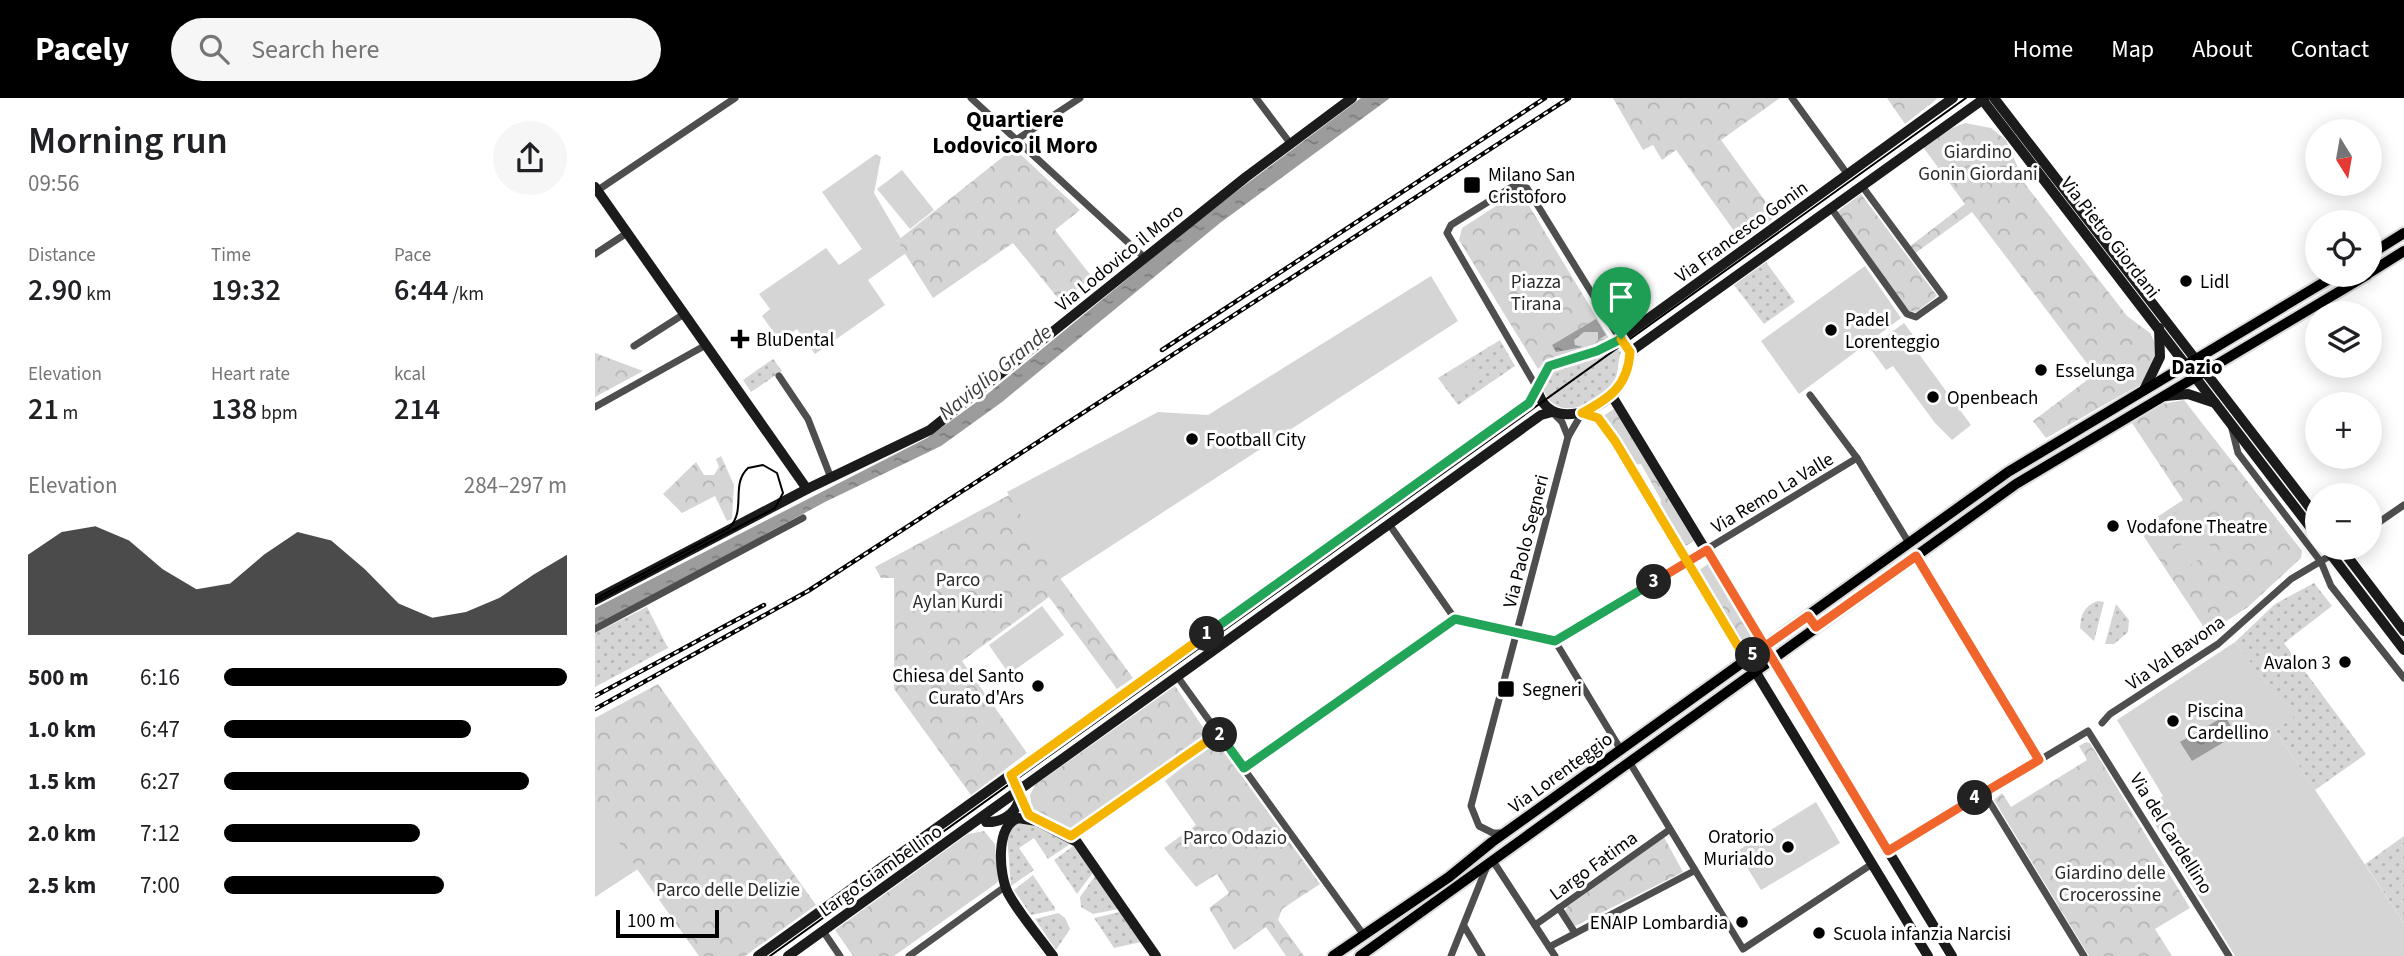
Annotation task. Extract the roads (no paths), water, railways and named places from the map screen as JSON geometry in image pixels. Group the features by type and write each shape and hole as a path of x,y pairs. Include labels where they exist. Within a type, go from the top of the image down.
{"main road":[{"path":"2382,247 2404,233"},
{"name":"Via Lorenteggio","path":"2382,265 2404,251"},
{"name":"Via Lorenteggio","path":"1333,956 2008,472 2316,287"},
{"name":"Via Lorenteggio","path":"1360,956 2016,484 2346,287"},
{"path":"1678,709 1688,721"},
{"path":"1562,793 1571,805"},
{"path":"1485,848 1490,863"},
{"path":"1411,901 1419,914"},
{"path":"1363,934 1372,947"}],"street":[{"path":"735,98 596,189 807,489"},
{"path":"971,98 1145,258"},
{"path":"1016,140 1080,98"},
{"path":"1256,98 1290,143"},
{"name":"Via Lodovico il Moro","path":"595,600 807,489 930,430 1290,143 1352,98"},
{"path":"1793,98 1848,175"},
{"name":"Via Francesco Gonin","path":"1621,339 1953,98"},
{"name":"Via Pietro Giordani","path":"1994,98 2192,361"},
{"name":"Via Francesco Gonin","path":"1630,352 1982,99"},
{"name":"Via Pietro Giordani","path":"1982,99 2159,328 2192,361"},
{"name":"Via Francesco Gonin","path":"1831,208 1907,314 1916,317 1944,297 1862,186"},
{"path":"1568,437 1562,422 1543,405 1537,388 1447,233 1451,225 1511,187 1527,188 1630,352 1626,376 1612,396 1582,413"},
{"path":"595,254 627,233"},
{"path":"635,346 684,314"},
{"path":"2144,390 2160,357 2159,328"},
{"path":"1537,388 1544,371 1555,362 1590,354 1621,339"},
{"path":"595,407 706,345"},
{"path":"2192,361 2305,502"},
{"path":"2201,373 2218,405 2305,520"},
{"path":"779,376 808,419 831,478"},
{"name":"Largo Giambellino","path":"758,956 1526,405 1537,388"},
{"name":"Via Remo La Valle","path":"1555,641 1857,458 1809,394"},
{"path":"2161,396 2188,394 2218,405"},
{"path":"1612,396 1951,956"},
{"path":"1020,794 1177,676 1543,414 1582,413 1598,418 1615,441 1928,956"},
{"name":"Via Paolo Segneri","path":"1507,832 1484,830 1476,822 1471,806 1568,437 1582,413"},
{"path":"2092,421 2099,433"},
{"path":"2230,421 2238,453 2321,562 2331,586 2404,678"},
{"path":"1857,458 1909,543"},
{"path":"2382,520 2404,505"},
{"path":"595,629 803,517"},
{"path":"1389,524 1455,619 1555,641 1621,750"},
{"path":"1630,763 1668,830 1743,949 1888,851 2039,760 1916,556"},
{"path":"2336,560 2404,650"},
{"path":"2351,560 2404,631"},
{"name":"Via Val Bavona","path":"2102,723 2110,714 2218,644 2291,579 2321,562"},
{"path":"1808,616 1816,627"},
{"path":"1244,768 1455,619"},
{"path":"1177,676 1363,934"},
{"name":"Via del Cardellino","path":"2039,760 2085,731 2090,732 2229,956"},
{"path":"1071,836 1219,733"},
{"path":"1011,775 1026,811 1037,821"},
{"path":"1984,793 2084,956"},
{"name":"Largo Giambellino","path":"840,956 823,931 984,821 997,822 1009,817 1016,809 1020,794"},
{"path":"968,807 997,832 1002,842"},
{"path":"1052,956 1006,886 1002,842 1005,829 1014,819 1023,817 1037,821 1071,836 1156,956"},
{"name":"Largo Fatima","path":"1535,925 1668,830"},
{"path":"1490,863 1555,956"},
{"path":"1451,956 1490,863"},
{"path":"1549,947 1694,871"},
{"path":"909,956 1006,886"},
{"path":"1559,908 1575,933"},
{"path":"1464,926 1482,956"},
{"path":"788,956 823,931"},
{"path":"921,948 927,956"}],"water":[{"path":"1361,98 1390,98 1220,223 1002,402 941,446 825,502 595,626 595,608 927,438 985,396 1201,218"},
{"path":"1596,319 1606,335 1598,340 1598,332 1584,332 1574,340 1575,345 1583,347 1556,352 1552,345"},
{"path":"2225,716 2236,735 2192,761 2180,742"}],"tram line":[{"path":"770,956 1966,98"},
{"path":"595,599 729,528 737,513 740,482 748,468 763,465 777,473 783,493 775,508 595,602"}],"railway":[{"path":"1162,350 1545,98"},
{"path":"595,709 808,591 1569,98"},
{"path":"595,696 764,605"}],"place":[{"name":"Milano San Cristoforo","path":"1472,185"},
{"name":"Lidl","path":"2186,281"},
{"name":"Padel Lorenteggio","path":"1831,330"},
{"name":"BluDental","path":"740,339"},
{"name":"Esselunga","path":"2041,370"},
{"name":"Openbeach","path":"1933,397"},
{"name":"Football City","path":"1192,439"},
{"name":"Vodafone Theatre","path":"2113,526"},
{"name":"Avalon 3","path":"2345,662"},
{"name":"Chiesa del Santo Curato d'Ars","path":"1038,686"},
{"name":"Segneri","path":"1506,689"},
{"name":"Piscina Cardellino","path":"2173,721"},
{"name":"Oratorio Murialdo","path":"1788,847"},
{"name":"ENAIP Lombardia","path":"1742,922"},
{"name":"Scuola infanzia Narcisi","path":"1819,933"}],"district":[{"name":"Quartiere Lodovico il Moro","path":"1015,132"},
{"name":"Dazio","path":"2197,367"}],"park label":[{"name":"Giardino Gonin Giordani","path":"1978,162"},
{"name":"Piazza Tirana","path":"1536,292"},
{"name":"Parco Aylan Kurdi","path":"958,590"},
{"name":"Parco Odazio","path":"1235,837"},
{"name":"Giardino delle Crocerossine","path":"2110,883"},
{"name":"Parco delle Delizie","path":"728,889"}],"water label":[{"name":"Naviglio Grande","path":"995,372"}]}
